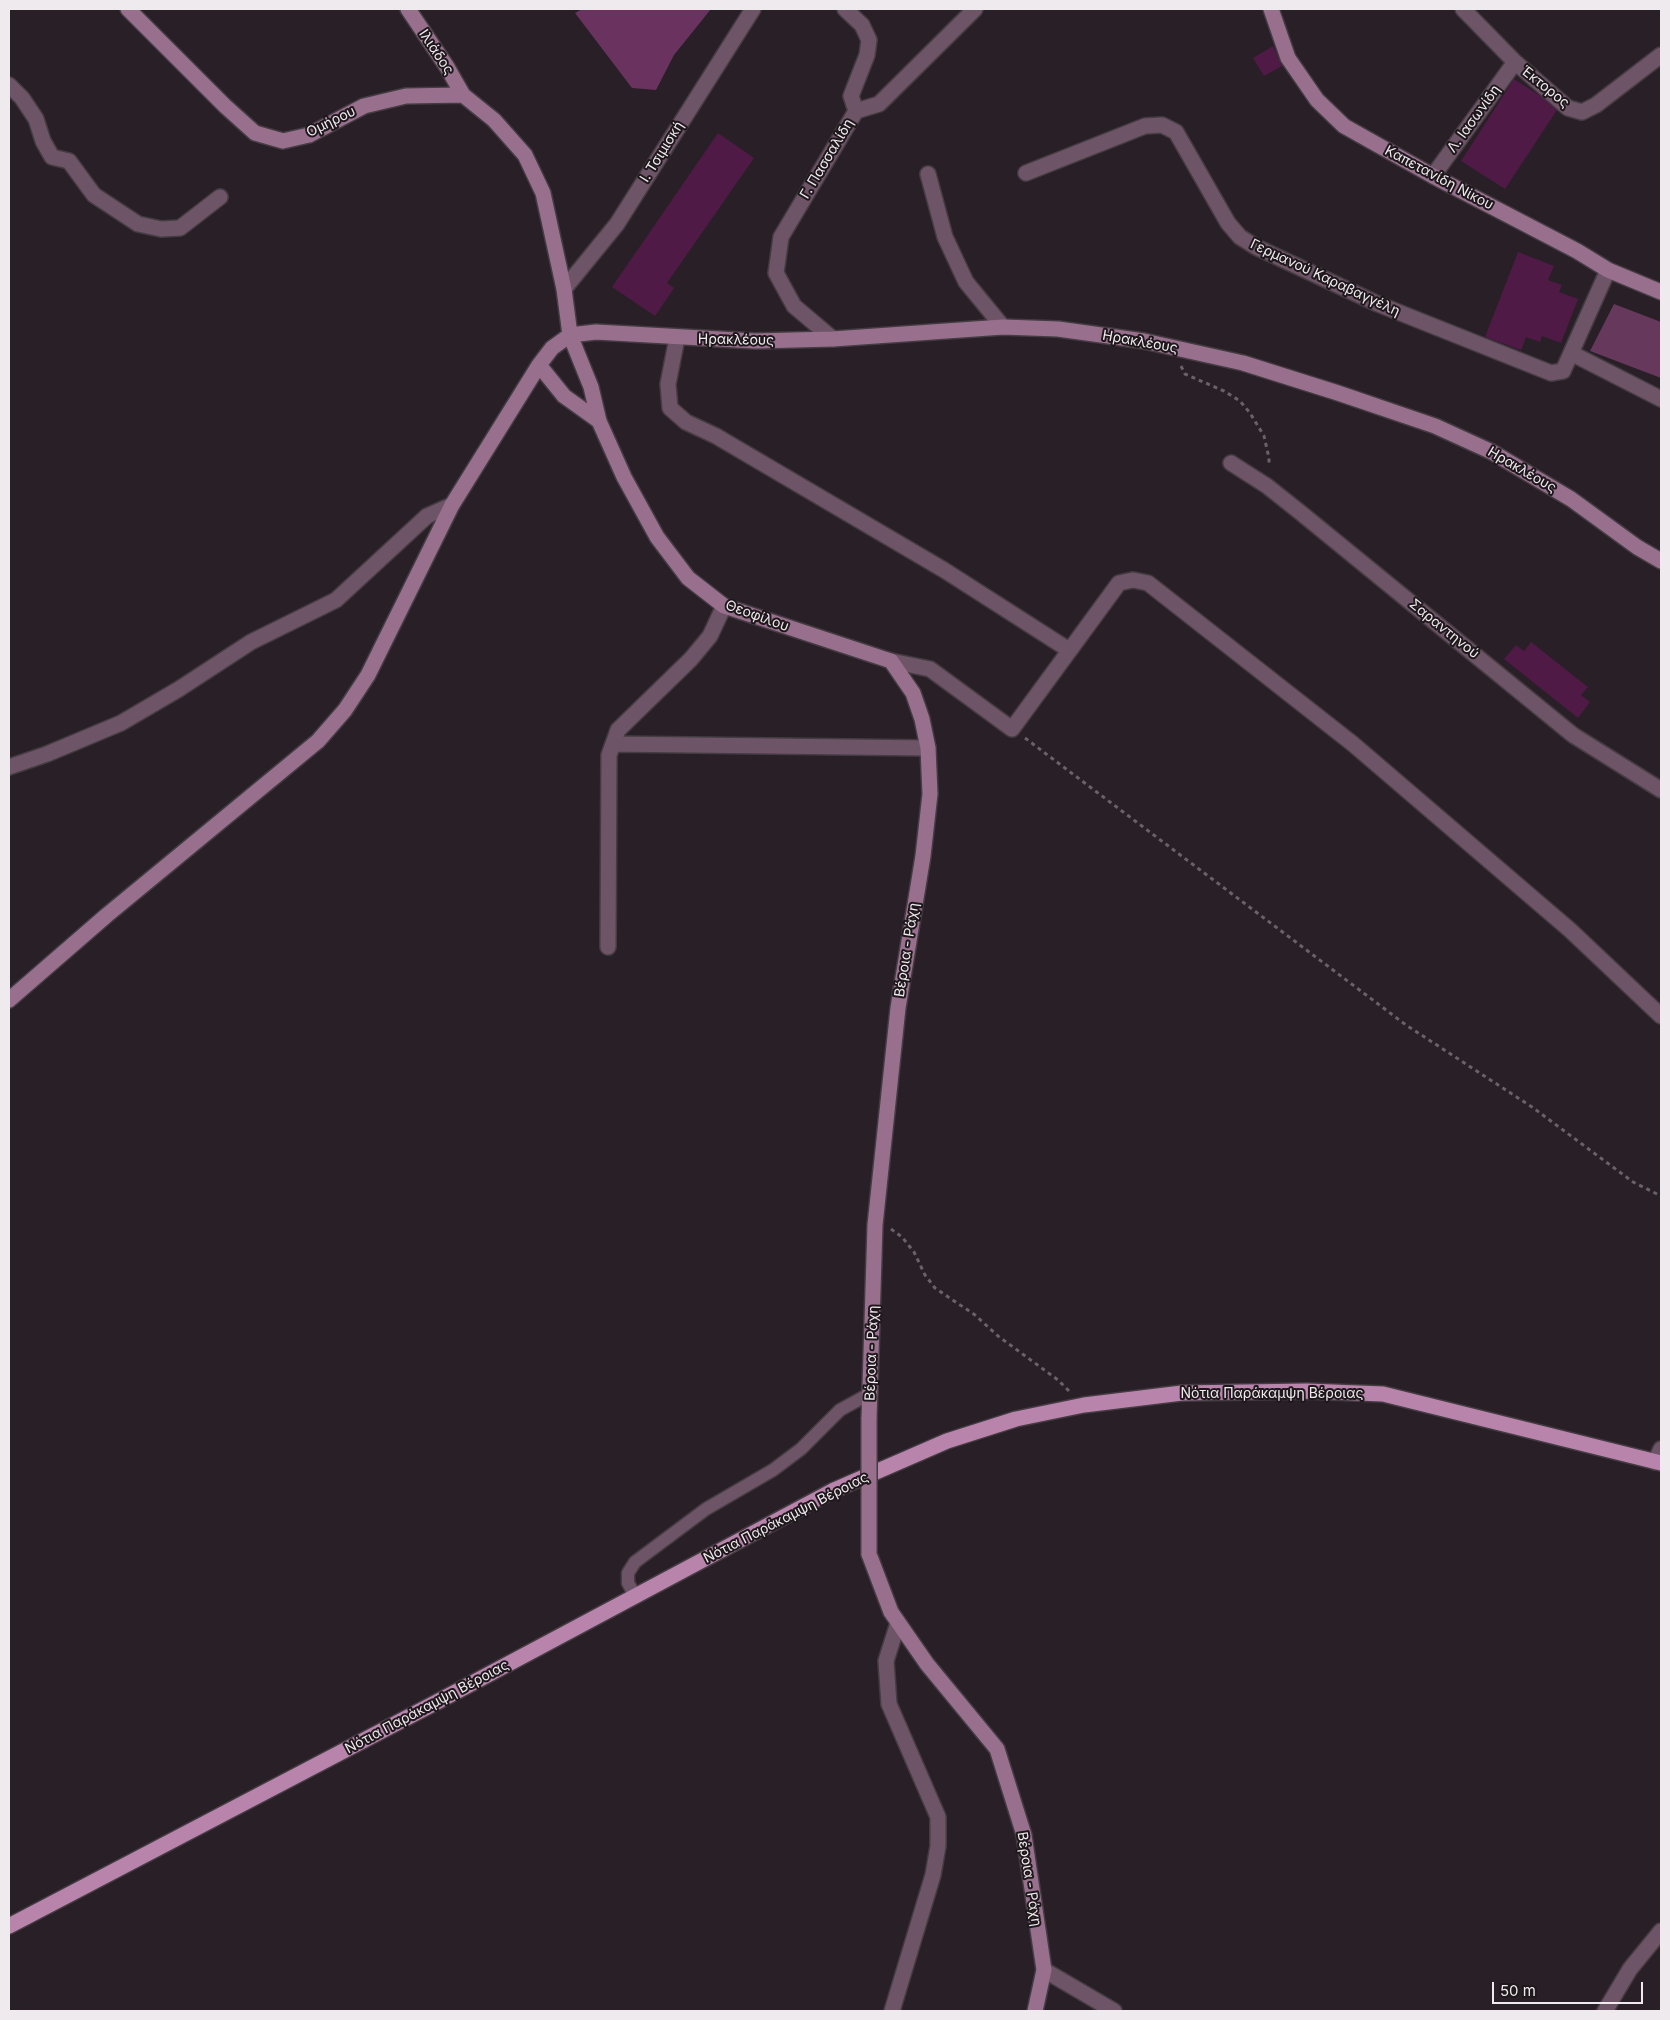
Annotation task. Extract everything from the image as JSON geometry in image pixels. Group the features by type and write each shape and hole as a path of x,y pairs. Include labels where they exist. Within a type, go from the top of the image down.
{"main road":[{"name":"Νότια Παράκαμψη Βέροιας","path":"9,1926 832,1491 947,1441 1016,1419 1084,1405 1182,1394 1307,1391 1383,1394 1659,1458"}],"street":[{"name":"Ομήρου","path":"128,9 225,106 255,133 283,140 309,135 364,106 406,96 463,95"},
{"name":"Ιλιάδος","path":"408,9 463,95"},
{"name":"Ι. Τσιμισκή","path":"564,289 617,224 753,9"},
{"path":"844,9 862,25 869,40 868,55 851,96 856,111"},
{"name":"Γ. Πασσαλίδη","path":"833,339 794,306 776,273 781,237 856,111 880,104 975,9"},
{"name":"Καπετανίδη Νίκου","path":"1271,9 1288,58 1317,100 1344,126 1433,176 1577,251 1608,270 1661,292"},
{"name":"Έκτορος","path":"1463,9 1515,62 1568,108 1582,112 1596,105 1661,55"},
{"name":"Λ. Ιασωνίδη","path":"1433,176 1515,62"},
{"path":"9,85 22,98 36,119 43,141 52,157 69,161 94,196 138,224 161,229 180,228 220,198"},
{"name":"Θεοφίλου","path":"463,95 494,120 525,155 543,193 564,289 570,334 591,387 599,421 624,477 657,537 688,578 724,606 891,661"},
{"name":"Γερμανού Καραβαγγέλη","path":"1026,173 1145,126 1162,125 1176,132 1228,223 1240,237 1256,247 1378,304 1538,369 1551,373 1563,371 1571,353"},
{"path":"928,174 945,237 966,282 1003,327"},
{"path":"1608,270 1571,353 1661,399"},
{"name":"Ηρακλέους","path":"570,334 596,332 755,341 833,339 1003,327 1058,329 1144,341 1252,366 1434,426 1492,452 1571,499 1661,562"},
{"path":"9,1000 107,915 318,741 345,710 368,675 452,505 539,365 552,348 570,334"},
{"path":"677,338 668,384 670,408 686,422 724,440 936,566 1069,650"},
{"path":"539,365 564,396 599,421"},
{"name":"Σαραντηνού","path":"1231,463 1267,486 1573,735 1661,790"},
{"path":"9,767 47,754 121,723 179,689 251,642 336,600 427,516 452,505"},
{"path":"891,661 930,669 1012,729 1119,583 1133,580 1148,583 1353,744 1570,930 1661,1016"},
{"path":"608,948 609,755 618,730 691,659 710,636 724,606"},
{"name":"Βέροια - Ράχη","path":"891,661 914,693 922,719 928,748 930,794 924,847 898,1008 875,1225 869,1419 869,1554 891,1612 898,1623 927,1664 997,1749 1024,1836 1044,1970 1035,2011"},
{"path":"613,744 928,748"},
{"path":"892,2011 933,1875 938,1846 938,1817 889,1704 886,1661 898,1623"},
{"path":"1605,2011 1630,1969 1661,1931"},
{"path":"1044,1970 1114,2011"}],"lane":[{"path":"636,1596 628,1584 628,1574 635,1562 706,1509 773,1470 801,1449 840,1410 871,1394"}],"path":[{"path":"1171,347 1185,374 1224,391 1240,401 1250,413 1264,436 1269,458 1267,486"},
{"path":"1012,729 1406,1025 1532,1107 1633,1182 1661,1196"},
{"path":"875,1225 892,1229 902,1237 914,1252 925,1274 935,1288 975,1315 998,1336 1058,1380 1084,1405"}],"shaded area":[{"path":"582,9 711,9 674,55 656,90 632,88 575,13"},
{"path":"1614,304 1661,322 1661,378 1590,351"}],"building":[{"path":"1273,46 1282,66 1264,76 1253,58"},
{"path":"1514,79 1539,95 1557,110 1505,189 1461,161"},
{"path":"718,133 754,158 667,283 674,288 655,316 612,287"},
{"path":"1518,252 1554,266 1548,280 1562,285 1559,292 1578,299 1561,343 1542,336 1540,342 1526,337 1521,350 1485,337"},
{"path":"1531,642 1588,687 1581,695 1590,702 1578,718 1504,659 1516,645 1524,651"}]}
